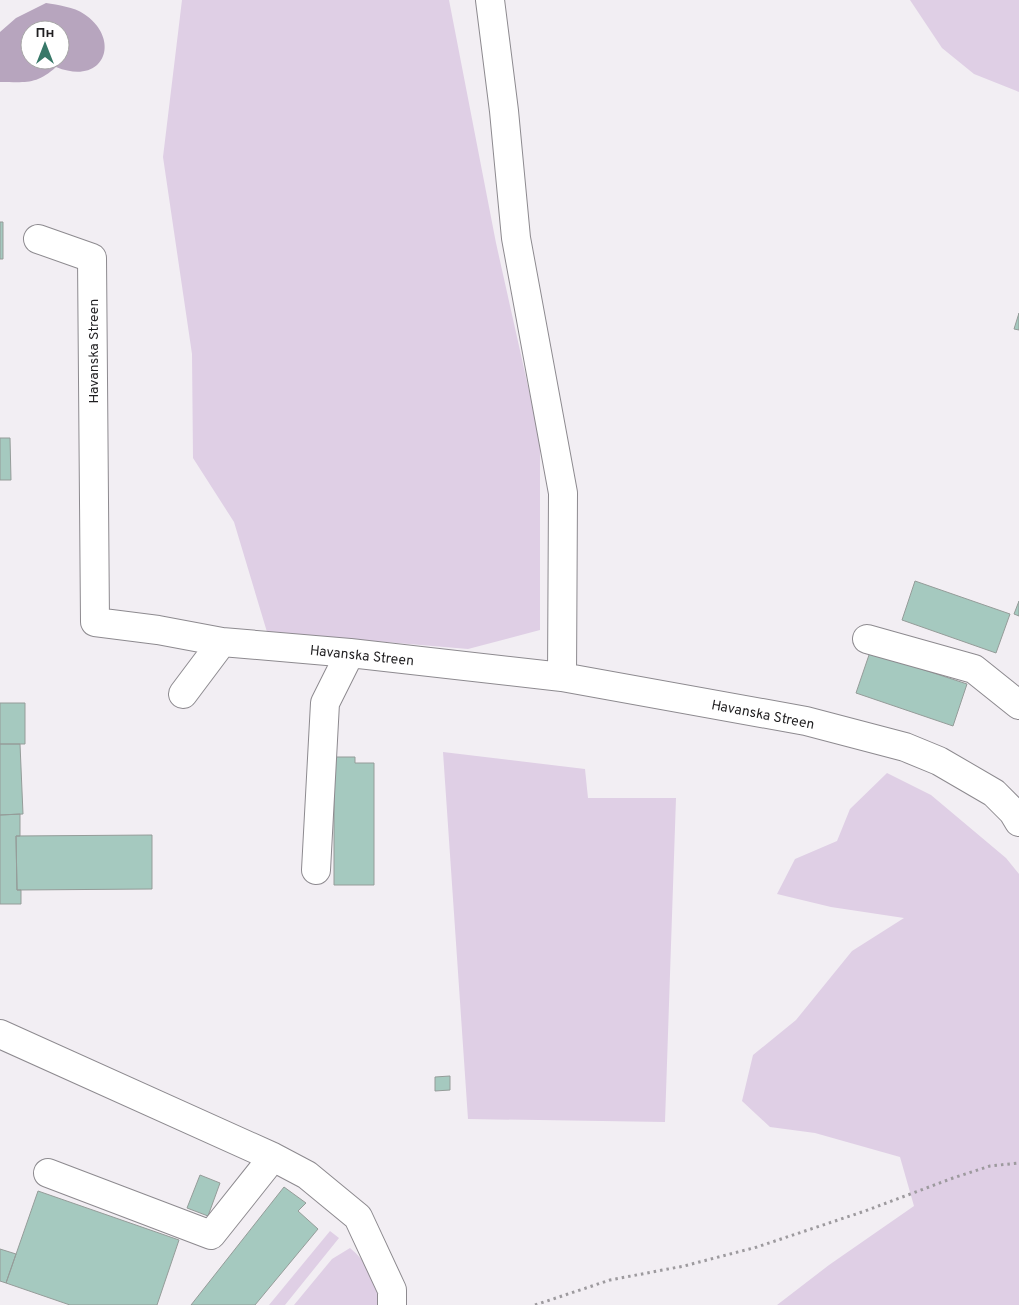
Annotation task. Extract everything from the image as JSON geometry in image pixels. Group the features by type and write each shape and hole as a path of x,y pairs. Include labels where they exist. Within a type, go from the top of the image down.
{"lane":[{"path":"490,0 504,111 516,238 563,493 562,677"},
{"name":"Havanska Streen","path":"38,240 92,258 95,622 158,630 222,642 350,653 562,677 806,722 905,747 939,761 994,793 1013,812 1019,822"},
{"path":"867,639 974,669 1019,705"},
{"path":"183,694 222,642"},
{"path":"316,870 325,703 350,653"},
{"path":"0,1034 307,1174 358,1217 392,1290 392,1305"},
{"path":"48,1173 211,1235 272,1157"}],"path":[{"path":"535,1305 610,1280 684,1266 757,1247 865,1211 971,1172 990,1166 1019,1163"}],"shaded area":[{"path":"182,0 449,0 496,243 540,440 540,630 468,649 267,632 234,522 193,458 192,354 163,157"},
{"path":"910,0 1019,0 1019,92 974,74 942,48"},
{"path":"46,3 66,7 84,14 96,24 103,36 105,47 103,57 96,66 86,71 69,70 70,20 20,20 20,70 52,70 36,80 0,82 0,32 16,18"},
{"path":"443,752 585,769 588,798 676,798 665,1122 468,1119"},
{"path":"887,773 931,795 1006,858 1019,874 1019,1305 777,1305 829,1265 914,1206 900,1157 815,1133 770,1127 742,1101 753,1055 796,1020 852,951 904,918 831,907 777,894 795,859 837,841 850,809"},
{"path":"330,1231 339,1238 285,1305 269,1305"},
{"path":"350,1248 367,1266 371,1274 376,1289 377,1305 294,1305 332,1259"}],"building":[{"path":"0,222 3,222 3,259 0,259"},
{"path":"1019,313 1019,330 1014,329"},
{"path":"0,438 10,438 11,480 0,480"},
{"path":"915,581 1010,614 996,653 902,620"},
{"path":"1019,601 1019,616 1014,614"},
{"path":"870,652 967,684 953,726 856,693"},
{"path":"0,703 25,703 25,744 0,744"},
{"path":"0,744 20,744 23,814 0,815"},
{"path":"334,757 355,757 355,763 374,763 374,885 334,885"},
{"path":"20,814 20,836 16,836 17,890 21,890 21,904 0,904 0,815"},
{"path":"152,835 152,889 17,890 16,836"},
{"path":"450,1076 450,1090 435,1091 435,1077"},
{"path":"200,1175 220,1183 208,1216 187,1208"},
{"path":"284,1187 306,1203 298,1211 318,1229 255,1305 191,1305"},
{"path":"38,1191 179,1240 157,1305 70,1305 6,1283"},
{"path":"0,1249 16,1254 6,1283 0,1281"}]}
